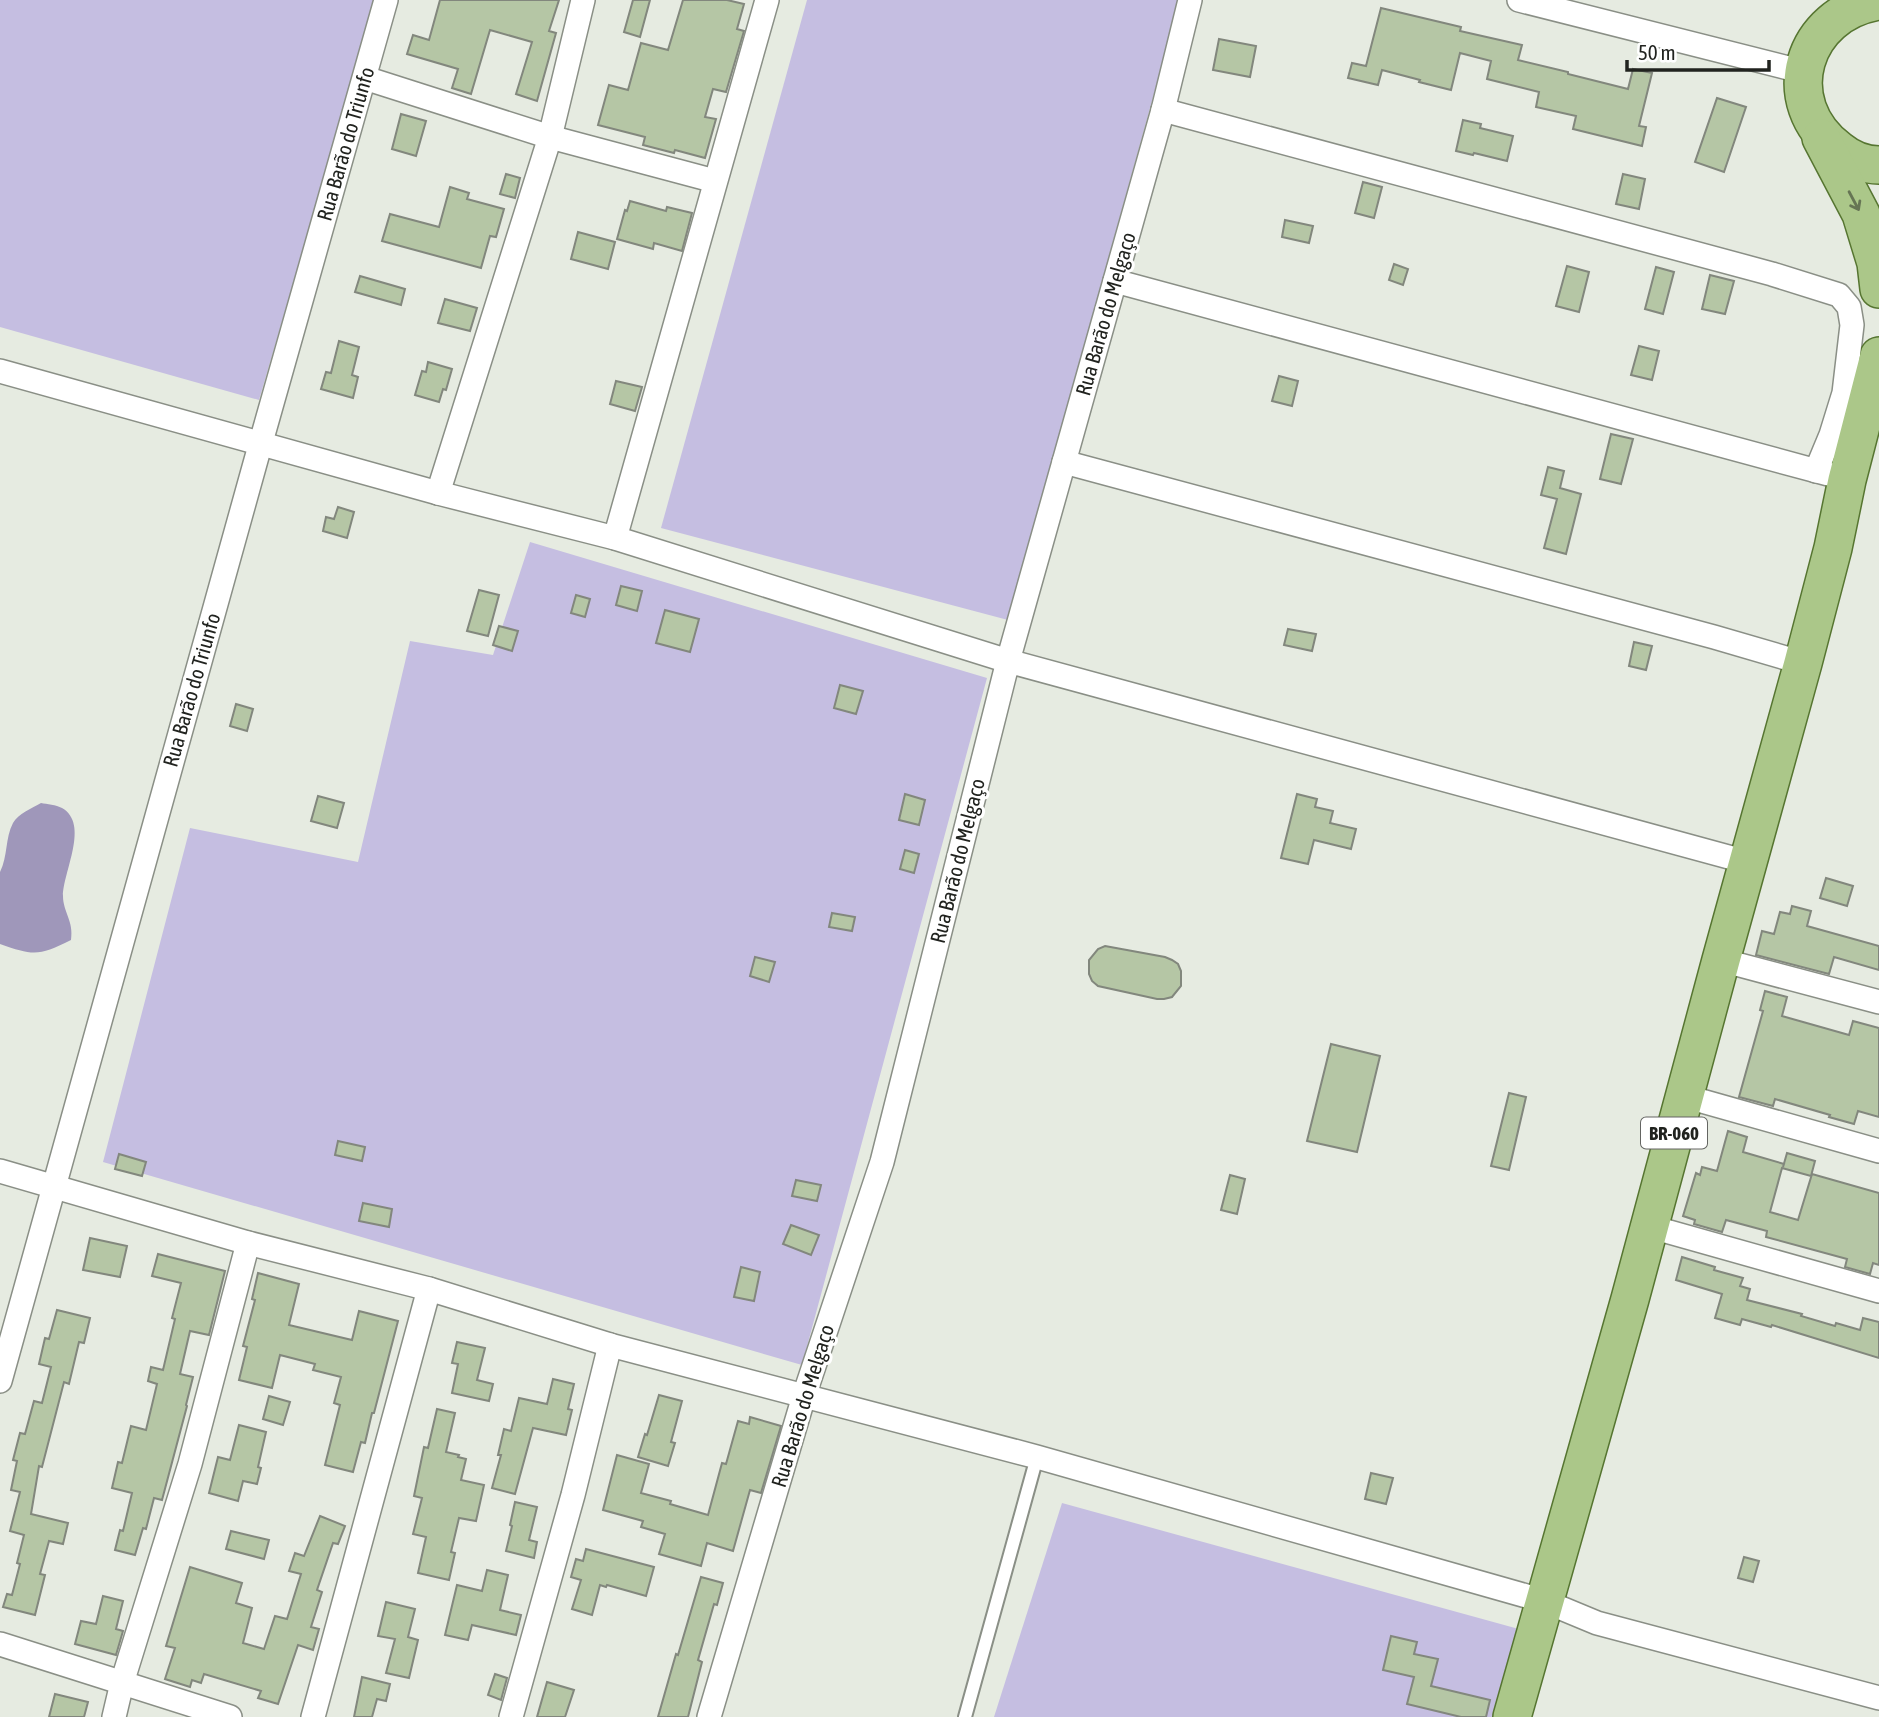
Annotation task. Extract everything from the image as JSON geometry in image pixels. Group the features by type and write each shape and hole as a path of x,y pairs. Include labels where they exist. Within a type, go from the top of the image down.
{"main road":[{"path":"1822,0 1807,61 1804,96 1811,119 1861,214 1875,263 1879,289"},
{"path":"1807,61 1823,29 1840,14 1862,4 1879,1"},
{"path":"1811,119 1825,140 1846,156 1871,165 1879,165"},
{"name":"BR-060","path":"1833,548 1831,475 1879,356"},
{"name":"BR-060","path":"1512,1717 1627,1312 1648,1226 1833,548 1879,423"}],"street":[{"name":"Rua Barão do Triunfo","path":"0,1381 386,0"},
{"path":"438,493 550,137 583,0"},
{"path":"615,538 767,0"},
{"name":"Rua Barão do Melgaço","path":"709,1717 804,1396 882,1162 1008,661 1163,110 1190,0"},
{"path":"1519,0 1807,61"},
{"path":"365,78 550,137 715,181"},
{"path":"1115,281 1831,475 1830,435 1844,393 1853,325 1849,307 1839,295 1772,274 1163,110"},
{"path":"0,371 438,493 615,538 1008,661 1747,862"},
{"path":"1064,463 1803,663"},
{"path":"1721,960 1879,1002"},
{"path":"1684,1096 1879,1151"},
{"path":"0,1171 248,1244 429,1289 610,1345 1037,1457 1544,1601 1597,1623 1879,1698"},
{"path":"1648,1226 1879,1291"},
{"path":"114,1717 122,1683 190,1464 248,1244"},
{"path":"313,1717 429,1289"},
{"path":"511,1717 573,1495 610,1345"},
{"path":"0,1644 230,1717"}],"lane":[{"path":"965,1717 1037,1457"}],"shaded area":[{"path":"0,0 376,0 259,400 0,327"},
{"path":"807,0 1180,0 1008,620 661,528"},
{"path":"530,542 987,678 802,1365 103,1162 190,828 358,862 410,641 493,655"},
{"path":"41,803 62,808 70,815 75,837 63,896 71,927 71,940 36,953 0,944 0,872 13,823"},
{"path":"1062,1503 1526,1631 1501,1717 994,1717"}],"building":[{"path":"440,0 559,0 549,31 556,33 537,101 516,94 532,42 490,30 471,94 452,88 458,69 407,54 413,35 429,40"},
{"path":"633,0 650,0 640,37 624,32"},
{"path":"683,0 727,0 744,4 737,29 744,31 726,92 713,89 705,117 716,119 705,158 643,145 645,137 598,125 609,85 628,90 641,43 668,50"},
{"path":"1381,8 1461,27 1460,31 1522,45 1518,60 1628,89 1633,69 1652,73 1639,126 1646,127 1642,146 1573,129 1576,116 1536,107 1539,92 1487,79 1491,61 1460,53 1451,90 1382,70 1378,85 1348,78 1352,63 1366,66"},
{"path":"1219,39 1256,46 1250,77 1213,70"},
{"path":"1717,98 1746,107 1724,172 1695,162"},
{"path":"401,114 426,121 416,156 392,149"},
{"path":"1463,120 1481,124 1480,128 1513,136 1507,161 1456,151"},
{"path":"506,174 520,178 515,198 500,194"},
{"path":"1623,174 1645,179 1639,209 1616,204"},
{"path":"1363,182 1382,187 1374,218 1355,213"},
{"path":"450,187 469,193 467,199 504,209 496,237 490,236 481,268 382,241 390,214 439,227"},
{"path":"630,201 666,211 667,207 692,213 682,251 654,243 653,249 617,239"},
{"path":"1285,220 1313,226 1309,243 1282,237"},
{"path":"578,232 615,242 608,269 571,259"},
{"path":"1394,264 1408,269 1403,285 1389,280"},
{"path":"1567,266 1589,272 1579,312 1556,306"},
{"path":"1656,267 1674,272 1663,314 1645,309"},
{"path":"1710,275 1734,281 1725,314 1702,309"},
{"path":"360,276 405,289 401,305 355,292"},
{"path":"445,299 477,308 470,331 438,323"},
{"path":"339,341 359,347 352,375 358,377 353,398 321,389 326,372 331,373"},
{"path":"1639,346 1659,351 1652,380 1631,375"},
{"path":"428,362 452,369 446,390 443,389 439,402 415,395 422,371 426,372"},
{"path":"1279,376 1298,381 1292,406 1272,401"},
{"path":"616,381 642,387 635,411 610,404"},
{"path":"1611,434 1633,439 1621,484 1600,479"},
{"path":"1548,467 1564,471 1560,488 1581,494 1566,554 1544,548 1557,499 1541,495"},
{"path":"338,507 354,512 347,538 323,531 326,517 334,519"},
{"path":"621,586 642,591 637,611 616,605"},
{"path":"479,590 499,595 488,636 467,631"},
{"path":"576,595 590,599 585,617 571,613"},
{"path":"665,610 699,619 690,652 656,643"},
{"path":"499,626 518,631 512,651 493,645"},
{"path":"1288,629 1316,634 1312,651 1284,645"},
{"path":"1634,642 1652,646 1646,670 1629,666"},
{"path":"840,685 863,691 856,714 834,708"},
{"path":"236,704 253,709 247,731 230,726"},
{"path":"905,794 925,800 919,825 899,820"},
{"path":"1297,794 1317,799 1315,807 1333,811 1330,823 1356,829 1351,849 1314,840 1308,864 1281,858"},
{"path":"318,796 344,803 337,828 311,821"},
{"path":"905,850 919,854 914,873 900,869"},
{"path":"1826,878 1853,886 1847,906 1820,898"},
{"path":"1792,906 1811,911 1807,926 1879,946 1879,970 1834,957 1829,974 1756,955 1762,931 1774,934 1780,912 1790,914"},
{"path":"832,913 855,917 852,931 829,927"},
{"path":"1105,946 1172,960 1178,964 1181,971 1181,986 1172,997 1157,999 1098,986 1089,974 1089,960 1098,949"},
{"path":"755,957 775,962 769,982 750,976"},
{"path":"1765,991 1787,997 1782,1016 1849,1035 1853,1021 1879,1028 1879,1117 1858,1111 1854,1124 1775,1099 1773,1106 1739,1097 1763,1011 1760,1010"},
{"path":"1331,1044 1380,1056 1357,1152 1307,1141"},
{"path":"1509,1093 1526,1097 1509,1170 1491,1166"},
{"path":"1728,1131 1747,1137 1743,1152 1784,1164 1787,1153 1815,1161 1811,1176 1782,1168 1770,1212 1798,1220 1812,1174 1879,1193 1879,1265 1873,1263 1870,1274 1845,1267 1847,1259 1766,1237 1767,1231 1726,1220 1722,1232 1694,1224 1695,1220 1683,1216 1696,1173 1700,1175 1702,1167 1717,1171"},
{"path":"338,1141 365,1147 362,1161 335,1155"},
{"path":"119,1154 146,1162 142,1176 115,1169"},
{"path":"1230,1175 1245,1179 1237,1214 1221,1210"},
{"path":"796,1180 821,1185 817,1201 792,1196"},
{"path":"363,1203 392,1209 389,1227 359,1221"},
{"path":"791,1225 819,1235 811,1255 783,1244"},
{"path":"90,1238 127,1246 120,1277 83,1270"},
{"path":"158,1254 225,1271 209,1335 190,1331 180,1374 193,1377 187,1406 162,1500 154,1498 146,1529 143,1528 135,1555 115,1550 120,1530 123,1531 132,1493 112,1488 118,1462 122,1463 131,1426 146,1430 157,1384 148,1381 151,1367 163,1370 175,1319 172,1318 181,1283 152,1276"},
{"path":"1682,1257 1743,1278 1740,1286 1750,1289 1747,1300 1802,1314 1801,1316 1835,1326 1836,1323 1860,1330 1863,1318 1879,1322 1879,1358 1772,1325 1771,1327 1742,1319 1740,1325 1715,1318 1722,1294 1676,1280"},
{"path":"741,1267 760,1272 754,1301 734,1297"},
{"path":"258,1273 299,1284 289,1325 352,1340 359,1311 398,1321 374,1413 365,1443 361,1442 353,1472 325,1465 340,1405 334,1403 341,1377 313,1370 315,1364 280,1355 272,1388 239,1380 247,1347 243,1346 255,1300 252,1299"},
{"path":"57,1310 90,1318 84,1343 79,1342 69,1384 64,1382 42,1467 39,1466 31,1514 68,1523 63,1544 49,1541 40,1574 45,1575 35,1615 3,1607 7,1594 12,1595 24,1535 10,1531 20,1492 11,1490 17,1461 13,1460 20,1433 25,1434 34,1401 42,1403 51,1367 39,1364 45,1338 49,1339"},
{"path":"457,1342 485,1348 477,1380 493,1384 489,1401 452,1393 458,1364 452,1363"},
{"path":"553,1379 574,1384 566,1435 533,1428 515,1494 492,1488 501,1455 498,1455 504,1429 511,1431 519,1398 547,1404"},
{"path":"659,1395 682,1401 671,1442 675,1443 668,1466 638,1457"},
{"path":"269,1396 290,1402 283,1425 263,1419"},
{"path":"437,1409 455,1413 446,1452 466,1459 461,1480 484,1485 476,1521 459,1518 451,1552 455,1553 449,1580 418,1573 426,1537 413,1534 422,1498 414,1496 424,1447 428,1448"},
{"path":"750,1417 781,1426 761,1493 750,1490 733,1551 707,1543 701,1566 659,1554 665,1534 641,1527 643,1521 603,1510 617,1455 649,1464 641,1493 708,1515 722,1463 726,1464 738,1421 749,1424"},
{"path":"239,1425 266,1432 257,1484 243,1481 238,1501 209,1493 218,1457 230,1460"},
{"path":"1371,1473 1393,1478 1386,1504 1365,1499"},
{"path":"515,1502 537,1507 529,1540 537,1542 534,1558 506,1551"},
{"path":"320,1516 345,1526 338,1544 333,1543 317,1590 322,1592 311,1627 319,1629 313,1650 298,1645 278,1704 258,1698 261,1691 204,1674 201,1683 192,1680 190,1687 165,1679 175,1648 166,1646 190,1567 242,1583 236,1603 252,1608 243,1643 264,1649 275,1616 287,1619 301,1574 289,1571 295,1553 304,1556"},
{"path":"231,1531 269,1540 264,1559 226,1549"},
{"path":"586,1549 654,1567 646,1596 600,1585 592,1615 572,1609 581,1580 571,1577 576,1559 583,1561"},
{"path":"1744,1557 1759,1561 1753,1582 1738,1578"},
{"path":"487,1570 508,1575 500,1610 521,1615 516,1635 472,1625 468,1640 445,1635 457,1585 482,1591"},
{"path":"701,1577 723,1583 698,1660 702,1662 688,1717 658,1717 676,1654 678,1655"},
{"path":"103,1596 123,1601 116,1629 123,1631 116,1655 75,1644 81,1621 96,1624"},
{"path":"386,1602 415,1609 408,1637 418,1640 409,1678 386,1673 395,1639 378,1636"},
{"path":"1391,1636 1417,1642 1414,1654 1438,1659 1431,1686 1490,1700 1486,1717 1461,1717 1407,1704 1414,1677 1383,1670"},
{"path":"495,1674 507,1678 501,1700 488,1695"},
{"path":"362,1677 390,1684 386,1701 377,1699 372,1717 354,1717"},
{"path":"547,1682 574,1690 565,1717 537,1717"},
{"path":"55,1694 88,1702 84,1717 49,1717"}]}
